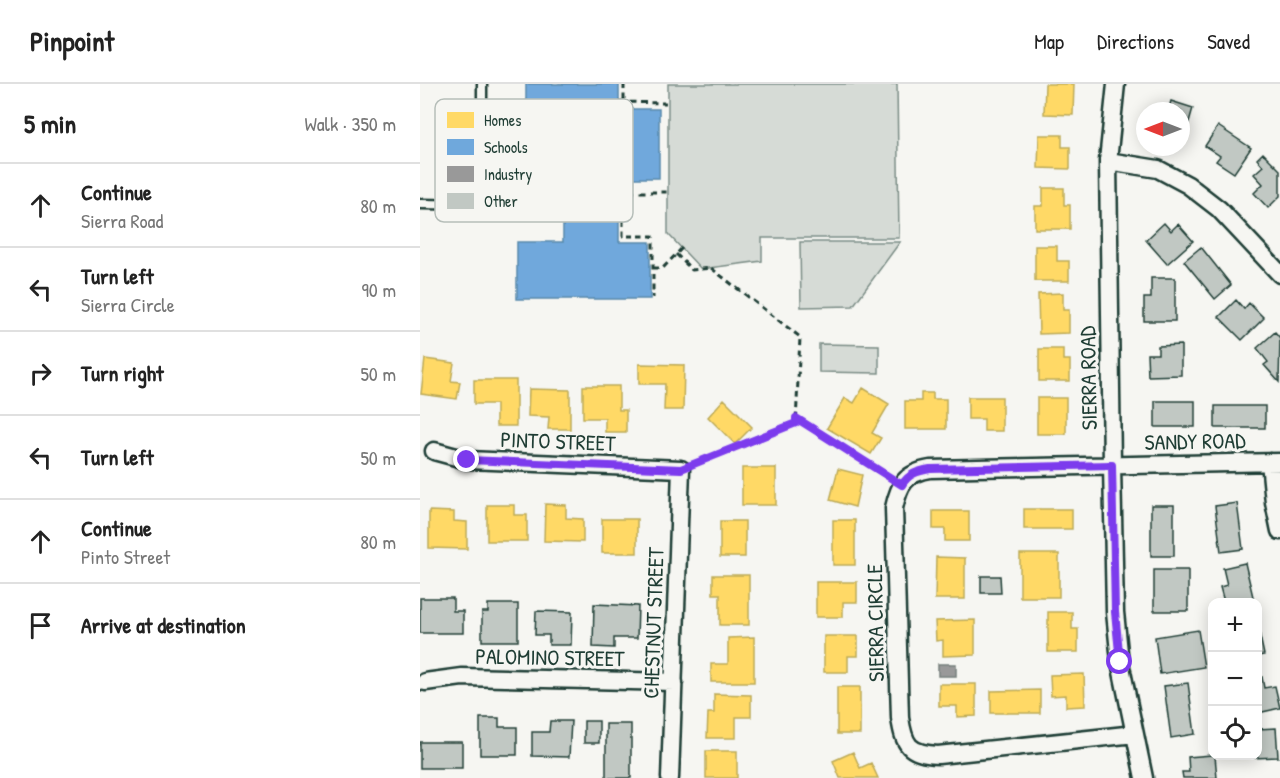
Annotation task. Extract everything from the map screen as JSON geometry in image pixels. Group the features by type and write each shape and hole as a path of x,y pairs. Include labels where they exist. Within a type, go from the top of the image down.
{"street":[{"name":"SIERRA ROAD","path":"1116,84 1108,161 1115,612 1120,662 1144,778"},
{"path":"1108,161 1158,169 1188,185 1219,208 1280,274"},
{"name":"PINTO STREET","path":"435,451 467,460 681,469"},
{"path":"1275,462 1274,502 1280,531"},
{"name":"SANDY ROAD","path":"1112,465 1275,462"},
{"path":"902,485 917,471 930,469 1112,465"},
{"name":"CHESTNUT STREET","path":"670,778 681,469"},
{"name":"SIERRA CIRCLE","path":"902,485 897,492 894,508 900,718 902,734 909,747 923,754 938,755 1135,734"},
{"name":"PALOMINO STREET","path":"425,682 462,677 674,682"}],"lane":[{"path":"420,204 435,204"}],"path":[{"path":"622,99 624,84"},
{"path":"633,102 666,103"},
{"path":"633,192 668,192"},
{"path":"623,222 623,236 653,236 653,298"},
{"path":"653,268 663,268 682,249"},
{"path":"676,254 692,270 711,268 800,337 796,423 681,469"},
{"path":"796,418 902,485"}],"shaded area":[{"path":"668,84 897,84 899,238 762,238 762,261 701,269 668,234"},
{"path":"800,242 900,242 853,306 801,307"},
{"path":"819,344 879,345 879,373 819,372"}],"building: Homes":[{"path":"1045,84 1074,84 1073,115 1044,114"},
{"path":"1039,135 1062,135 1062,147 1070,147 1070,169 1038,168"},
{"path":"1043,188 1064,188 1064,205 1070,205 1070,229 1035,229 1035,206 1043,206"},
{"path":"1035,246 1057,246 1057,261 1069,261 1069,281 1035,281"},
{"path":"1063,293 1063,310 1069,310 1069,333 1039,334 1038,294"},
{"path":"1039,349 1063,349 1063,360 1070,360 1070,381 1039,381"},
{"path":"425,359 454,363 451,381 460,382 457,399 421,394"},
{"path":"639,364 684,365 683,410 664,410 665,384 639,384"},
{"path":"474,380 516,380 516,426 496,426 496,404 474,404"},
{"path":"583,386 619,386 619,410 626,410 626,432 605,432 605,418 583,418"},
{"path":"863,388 889,404 872,433 881,438 871,454 827,428 845,398 854,403"},
{"path":"529,389 570,390 570,429 548,429 549,417 528,416"},
{"path":"921,393 933,393 933,399 946,399 946,429 905,429 905,401 921,401"},
{"path":"968,397 1002,397 1002,431 984,431 984,419 968,419"},
{"path":"1037,398 1066,398 1066,434 1037,434"},
{"path":"724,399 752,427 735,444 708,417"},
{"path":"742,468 776,468 776,505 742,505"},
{"path":"838,469 862,475 855,507 830,500"},
{"path":"545,504 566,505 566,518 583,519 583,542 544,541"},
{"path":"487,505 514,505 514,515 527,515 527,541 487,541"},
{"path":"1024,509 1072,509 1072,529 1024,529"},
{"path":"429,511 454,512 454,521 467,522 467,549 429,548"},
{"path":"933,511 969,511 969,541 945,541 945,529 933,529"},
{"path":"602,519 637,519 637,553 602,553"},
{"path":"833,520 855,520 855,565 833,565"},
{"path":"720,521 745,521 745,557 720,557"},
{"path":"1020,554 1059,554 1059,597 1020,597"},
{"path":"936,557 965,558 965,599 935,599"},
{"path":"713,575 749,575 749,625 720,625 720,594 713,594"},
{"path":"816,582 857,582 857,602 843,602 843,617 816,617"},
{"path":"1048,612 1072,612 1072,629 1078,629 1078,652 1048,652"},
{"path":"975,620 975,655 943,656 943,640 936,641 935,621"},
{"path":"824,636 858,636 858,656 848,656 848,672 824,672"},
{"path":"754,637 754,682 711,682 711,664 728,664 728,638"},
{"path":"1084,674 1085,706 1066,707 1066,695 1051,696 1050,675"},
{"path":"939,684 976,684 976,716 957,717 957,706 939,706"},
{"path":"837,687 860,687 860,734 837,734"},
{"path":"1040,690 1040,713 991,713 991,691"},
{"path":"714,694 751,695 751,717 736,717 736,738 707,738 708,713 714,713"},
{"path":"706,751 737,751 737,778 706,778"},
{"path":"853,752 860,768 871,763 878,778 840,778 833,761"}],"building: Schools":[{"path":"526,84 619,84 619,99 526,99"},
{"path":"633,109 659,109 659,178 633,178"},
{"path":"563,222 619,222 619,242 650,242 650,299 517,299 517,242 563,242"}],"building: Industry":[{"path":"938,664 956,664 956,676 938,676"}],"building: Other":[{"path":"1218,126 1251,148 1234,173 1216,161 1220,156 1205,146"},
{"path":"1263,153 1280,170 1280,196 1268,208 1254,193 1263,184 1254,174 1263,166 1257,159"},
{"path":"1164,223 1171,231 1178,224 1193,241 1167,264 1146,240"},
{"path":"1201,247 1231,285 1215,299 1184,261"},
{"path":"1151,278 1175,278 1175,321 1144,321 1144,298 1151,298"},
{"path":"1236,300 1244,309 1249,303 1264,318 1242,340 1219,317"},
{"path":"1275,332 1280,338 1279,382 1264,365 1268,362 1257,348"},
{"path":"1181,345 1181,375 1148,376 1147,354 1158,354 1158,346"},
{"path":"1155,401 1195,401 1195,427 1155,427"},
{"path":"1215,406 1265,406 1265,428 1215,428"},
{"path":"1237,503 1243,549 1221,552 1215,506"},
{"path":"1151,505 1174,505 1174,556 1151,556"},
{"path":"1245,563 1253,598 1223,598 1220,587 1227,585 1223,568"},
{"path":"1154,570 1188,570 1188,611 1154,611"},
{"path":"981,576 1000,576 1001,593 981,593"},
{"path":"420,598 453,598 453,611 463,611 463,633 420,633"},
{"path":"488,604 518,604 518,641 482,641 482,612 488,612"},
{"path":"594,604 638,606 637,638 614,638 614,648 593,647"},
{"path":"536,611 572,612 571,645 549,645 549,635 535,635"},
{"path":"1198,630 1204,667 1160,674 1155,637"},
{"path":"1262,677 1264,688 1275,686 1280,708 1262,712"},
{"path":"1188,683 1195,734 1171,738 1164,686"},
{"path":"480,718 499,718 499,727 517,727 517,755 480,755"},
{"path":"550,721 571,721 569,757 532,756 532,732 549,732"},
{"path":"584,721 599,721 599,743 584,743"},
{"path":"606,724 631,724 631,778 606,778"},
{"path":"1276,728 1278,757 1262,758 1262,729"},
{"path":"420,742 462,742 462,768 420,768"},
{"path":"1208,755 1208,760 1215,760 1217,778 1183,778 1182,772 1189,772 1188,757"}],"route":[{"path":"467,460 681,469 796,423 796,418 902,485 917,471 930,469 1112,465 1115,612 1120,662"}]}
